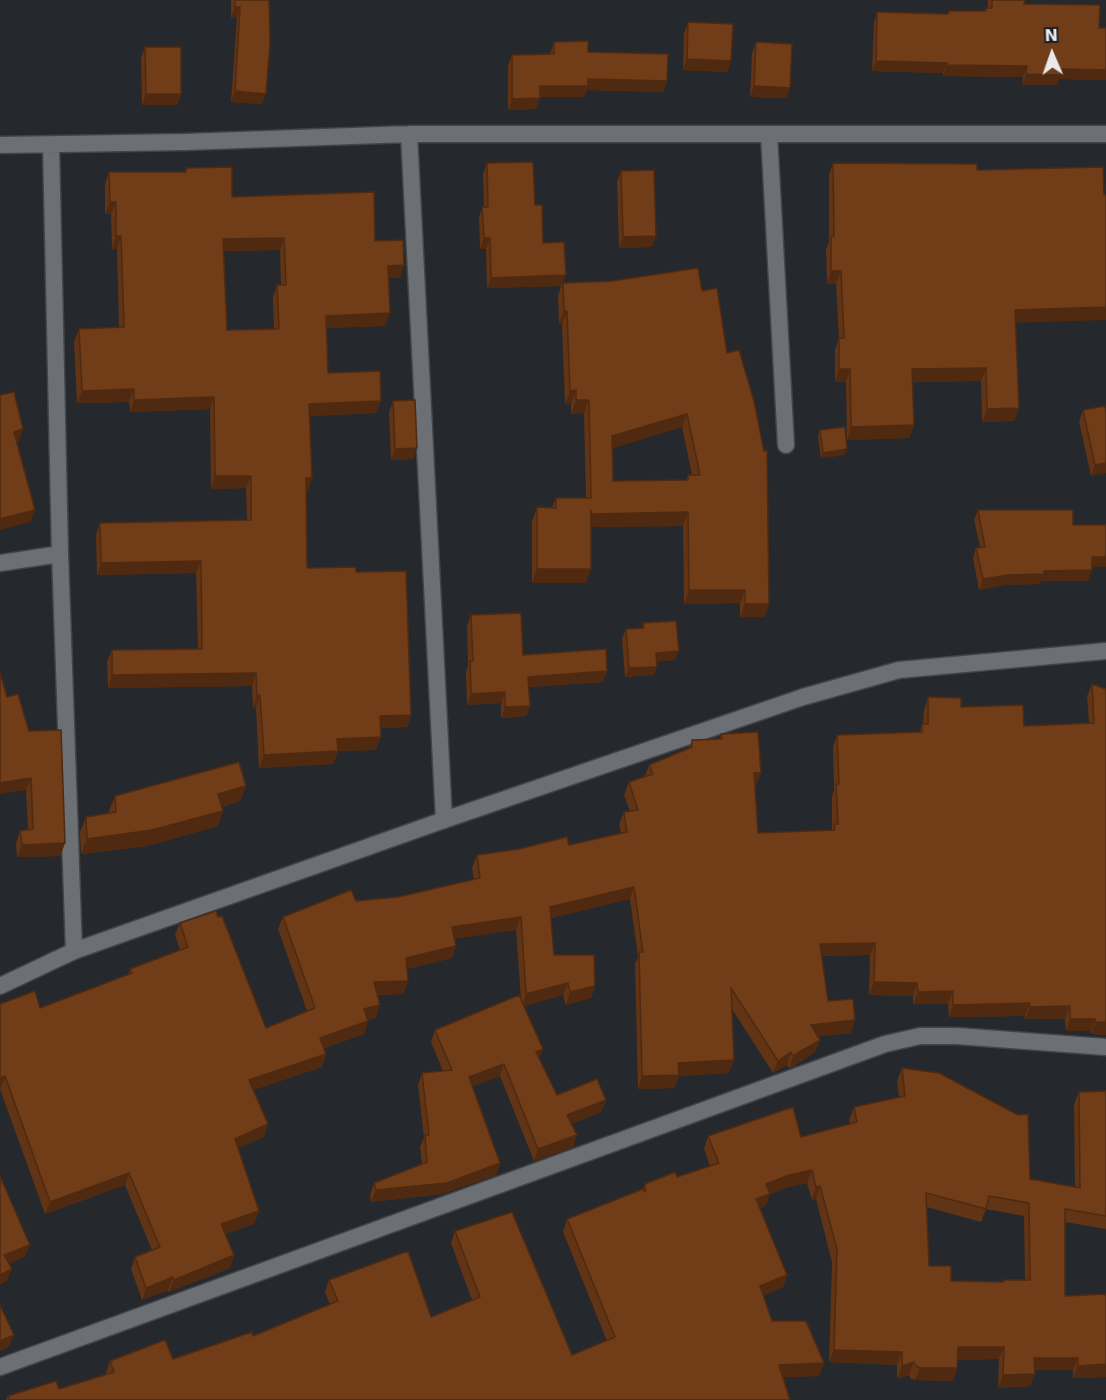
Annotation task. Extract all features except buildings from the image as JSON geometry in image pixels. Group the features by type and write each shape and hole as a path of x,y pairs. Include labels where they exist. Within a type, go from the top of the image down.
{"street":[{"path":"409,134 444,820"},
{"path":"0,145 409,134 1106,134"},
{"path":"769,134 786,445"},
{"path":"51,145 60,554 74,951"},
{"path":"0,563 60,554"},
{"path":"0,986 74,951 444,820 803,697 899,670 1106,651"},
{"path":"0,1367 885,1044 920,1036 948,1036 1106,1047"}]}
